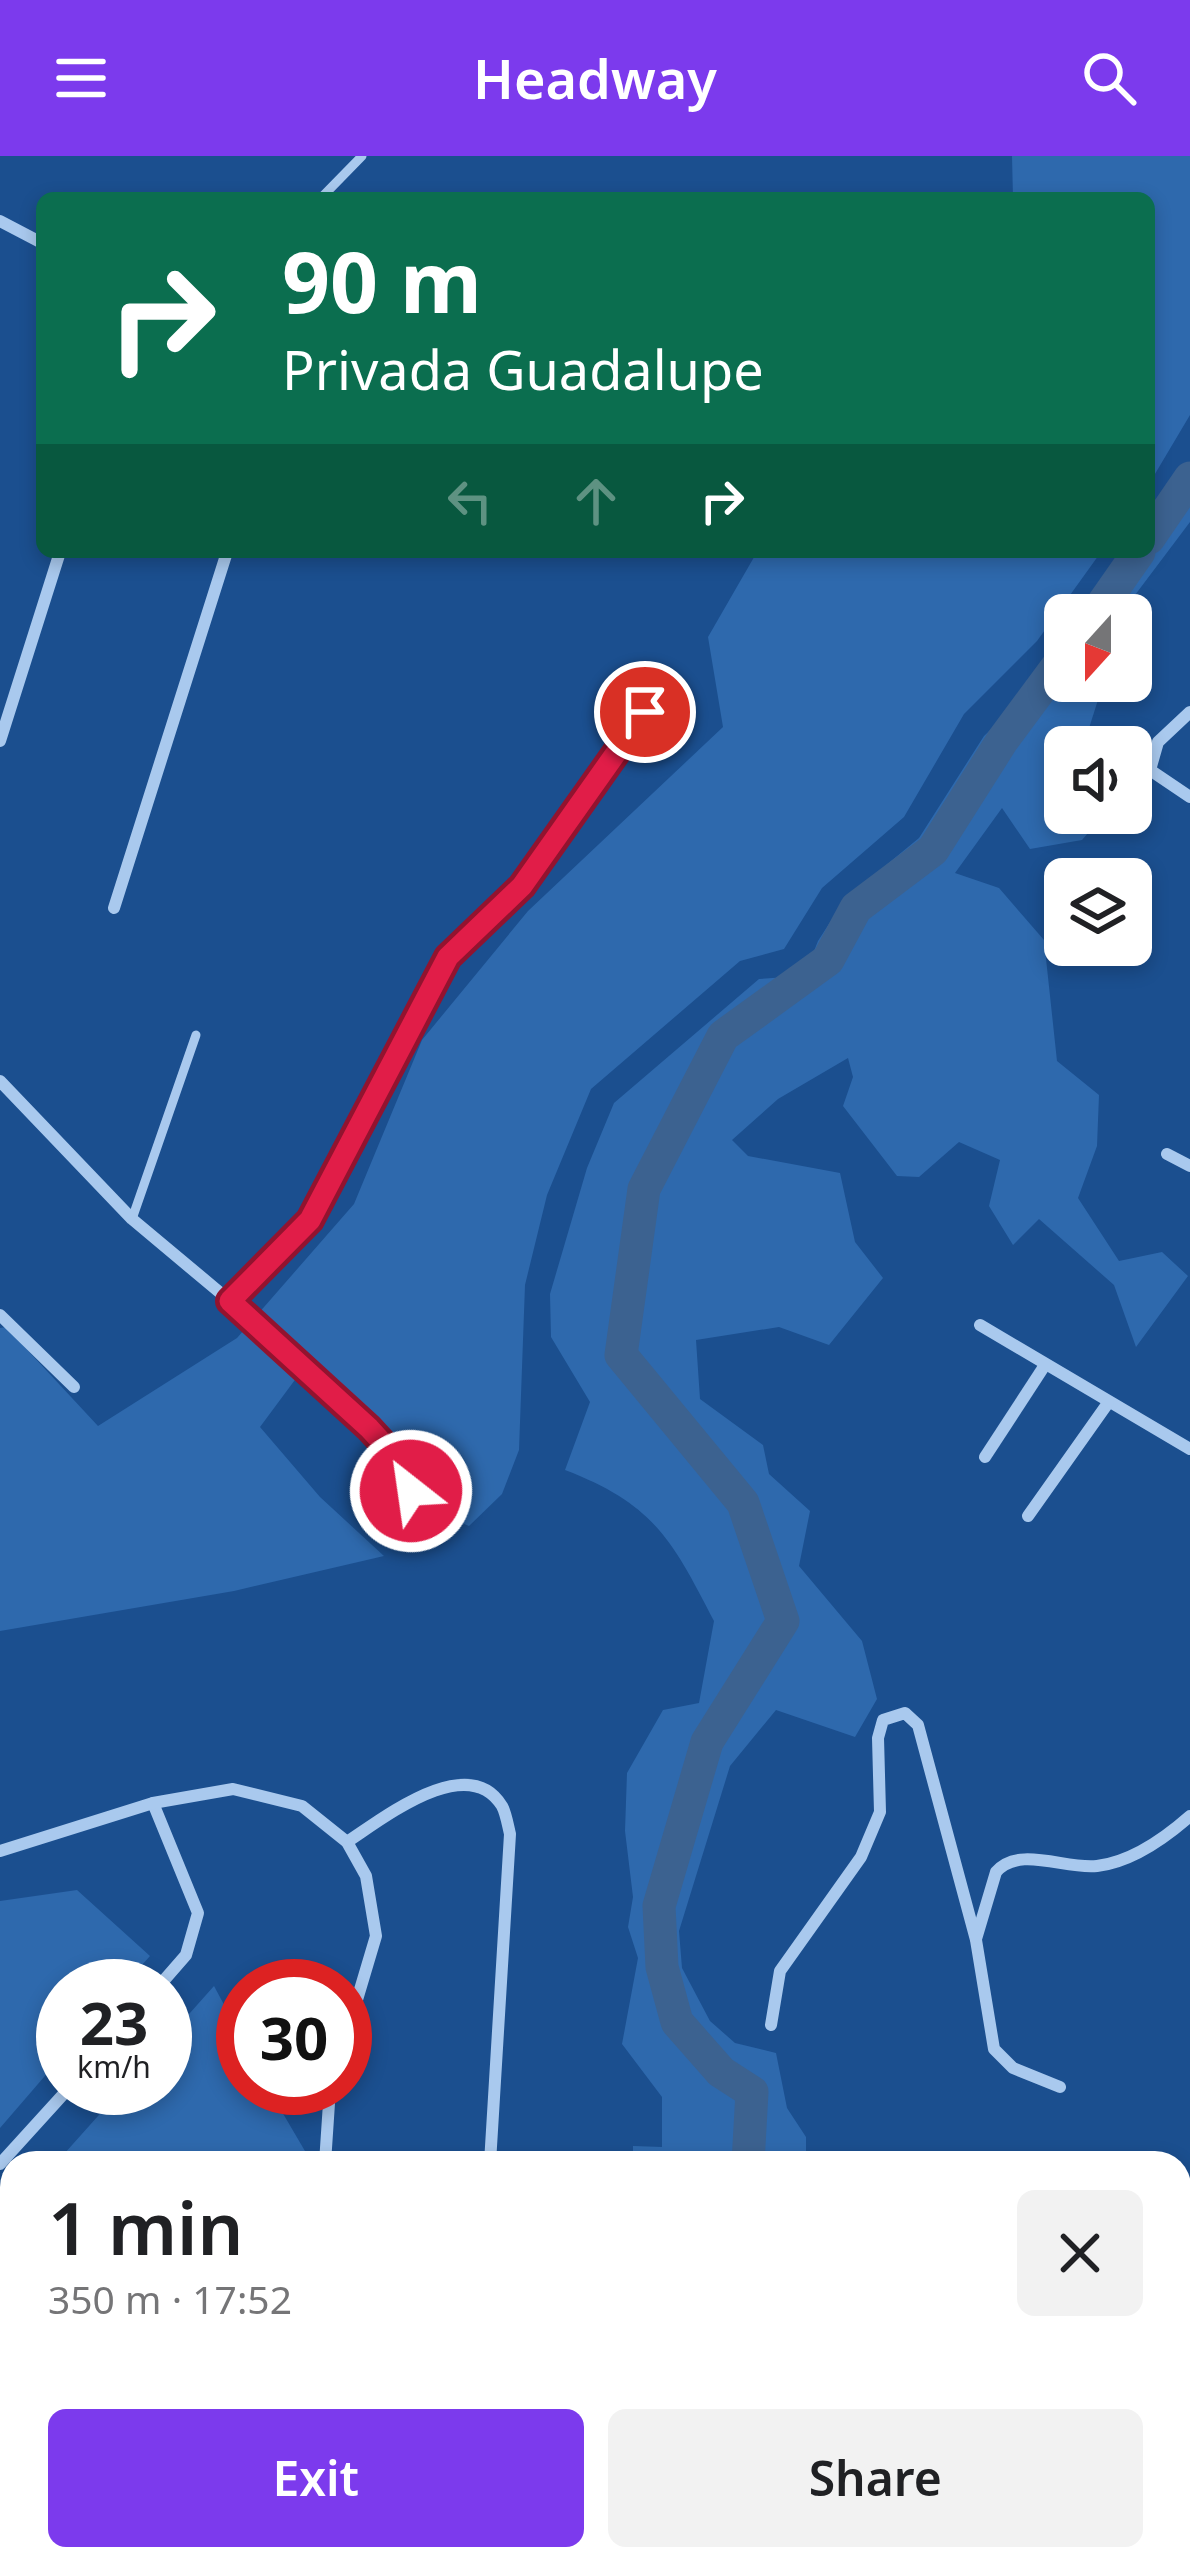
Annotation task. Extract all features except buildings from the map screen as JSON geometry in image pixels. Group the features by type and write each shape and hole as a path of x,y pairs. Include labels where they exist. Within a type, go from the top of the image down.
{"street":[{"path":"0,221 36,241"},
{"path":"0,741 58,558"},
{"path":"114,908 225,558"},
{"path":"1190,712 1158,742 1150,770 1190,797"},
{"path":"0,1081 132,1219 369,1428 411,1474 411,1491 388,1529"},
{"path":"1167,1154 1190,1166"},
{"path":"0,1315 74,1387"},
{"path":"980,1325 1190,1449"},
{"path":"985,1457 1045,1365"},
{"path":"1028,1516 1108,1403"},
{"path":"771,2025 780,1971 861,1857 880,1813 878,1738 883,1720 905,1713 919,1725 976,1940 994,2049 1013,2068 1060,2087"},
{"path":"347,1842 424,1792 454,1786 482,1790 501,1804 510,1834 491,2151"},
{"path":"0,1851 153,1803 233,1789 302,1806 347,1842 366,1876 376,1936 369,1959"},
{"path":"153,1803 198,1913 195,1935 183,1959"},
{"path":"976,1940 996,1872 1004,1863 1029,1858 1065,1866 1098,1866 1125,1858 1190,1816"},
{"path":"12,2151 44,2115"},
{"path":"326,2151 328,2115"}],"lane":[{"path":"328,192 362,156"},
{"path":"230,1301 310,1220 448,957 522,886 645,712"},
{"path":"132,1219 196,1035"}],"shaded area":[{"path":"1012,156 1190,156 1190,415 1155,474 1155,192 1013,192"},
{"path":"1190,478 1190,522 1136,594 1106,594 1128,558 1155,558 1155,527"},
{"path":"754,558 1097,558 1071,594 1044,594 1044,631 1037,641 964,714 904,817 822,888 784,949 740,961 591,1089 547,1195 525,1285 519,1450 502,1494 469,1526 403,1498 408,1460 303,1369 260,1427 320,1497 384,1556 234,1591 0,1631 0,1328 6,1327 98,1426 237,1338 354,1204 422,1040 528,911 723,727 708,637"},
{"path":"1044,678 1044,702 1097,702 1090,726 1044,726 1044,834 1087,834 1082,840 1030,849 1002,808 955,873 999,888 1044,940 1057,1061 1099,1095 1097,1146 1078,1198 1119,1261 1162,1252 1188,1276 1136,1347 1114,1285 1039,1219 1013,1245 989,1206 1000,1160 959,1142 919,1177 897,1176 843,1106 853,1077 848,1058 778,1099 732,1140 748,1156 840,1173 855,1242 883,1278 829,1345 779,1327 696,1340 700,1399 763,1445 769,1474 810,1511 799,1566 862,1641 877,1699 855,1737 776,1710 730,1766 679,1931 682,1968 710,2021 735,2043 776,2053 787,2108 806,2137 806,2151 633,2151 633,2146 662,2147 662,2097 622,2044 638,1958 628,1927 633,1897 625,1831 627,1773 663,1710 699,1703 714,1621 686,1568 657,1528 620,1497 565,1470 590,1402 551,1337 550,1294 587,1168 614,1103 759,979 787,977 808,966 845,899 919,838 984,736"},
{"path":"77,1890 150,1956 36,1959 36,2086 0,2128 0,1901"},
{"path":"214,1986 216,2115 284,2115 305,2151 67,2151 99,2115 192,2115 192,2011"}],"waterway":[{"path":"1155,529 1190,478"},
{"path":"1110,594 1135,558"},
{"path":"749,2151 752,2092 721,2072 677,2022 662,1967 659,1906 707,1742 783,1621 743,1503 621,1355 644,1189 723,1036 828,960 856,908 933,850 1044,684"}],"route":[{"path":"411,1491 411,1474 369,1428 230,1301 310,1220 448,957 522,886 645,712"}]}
